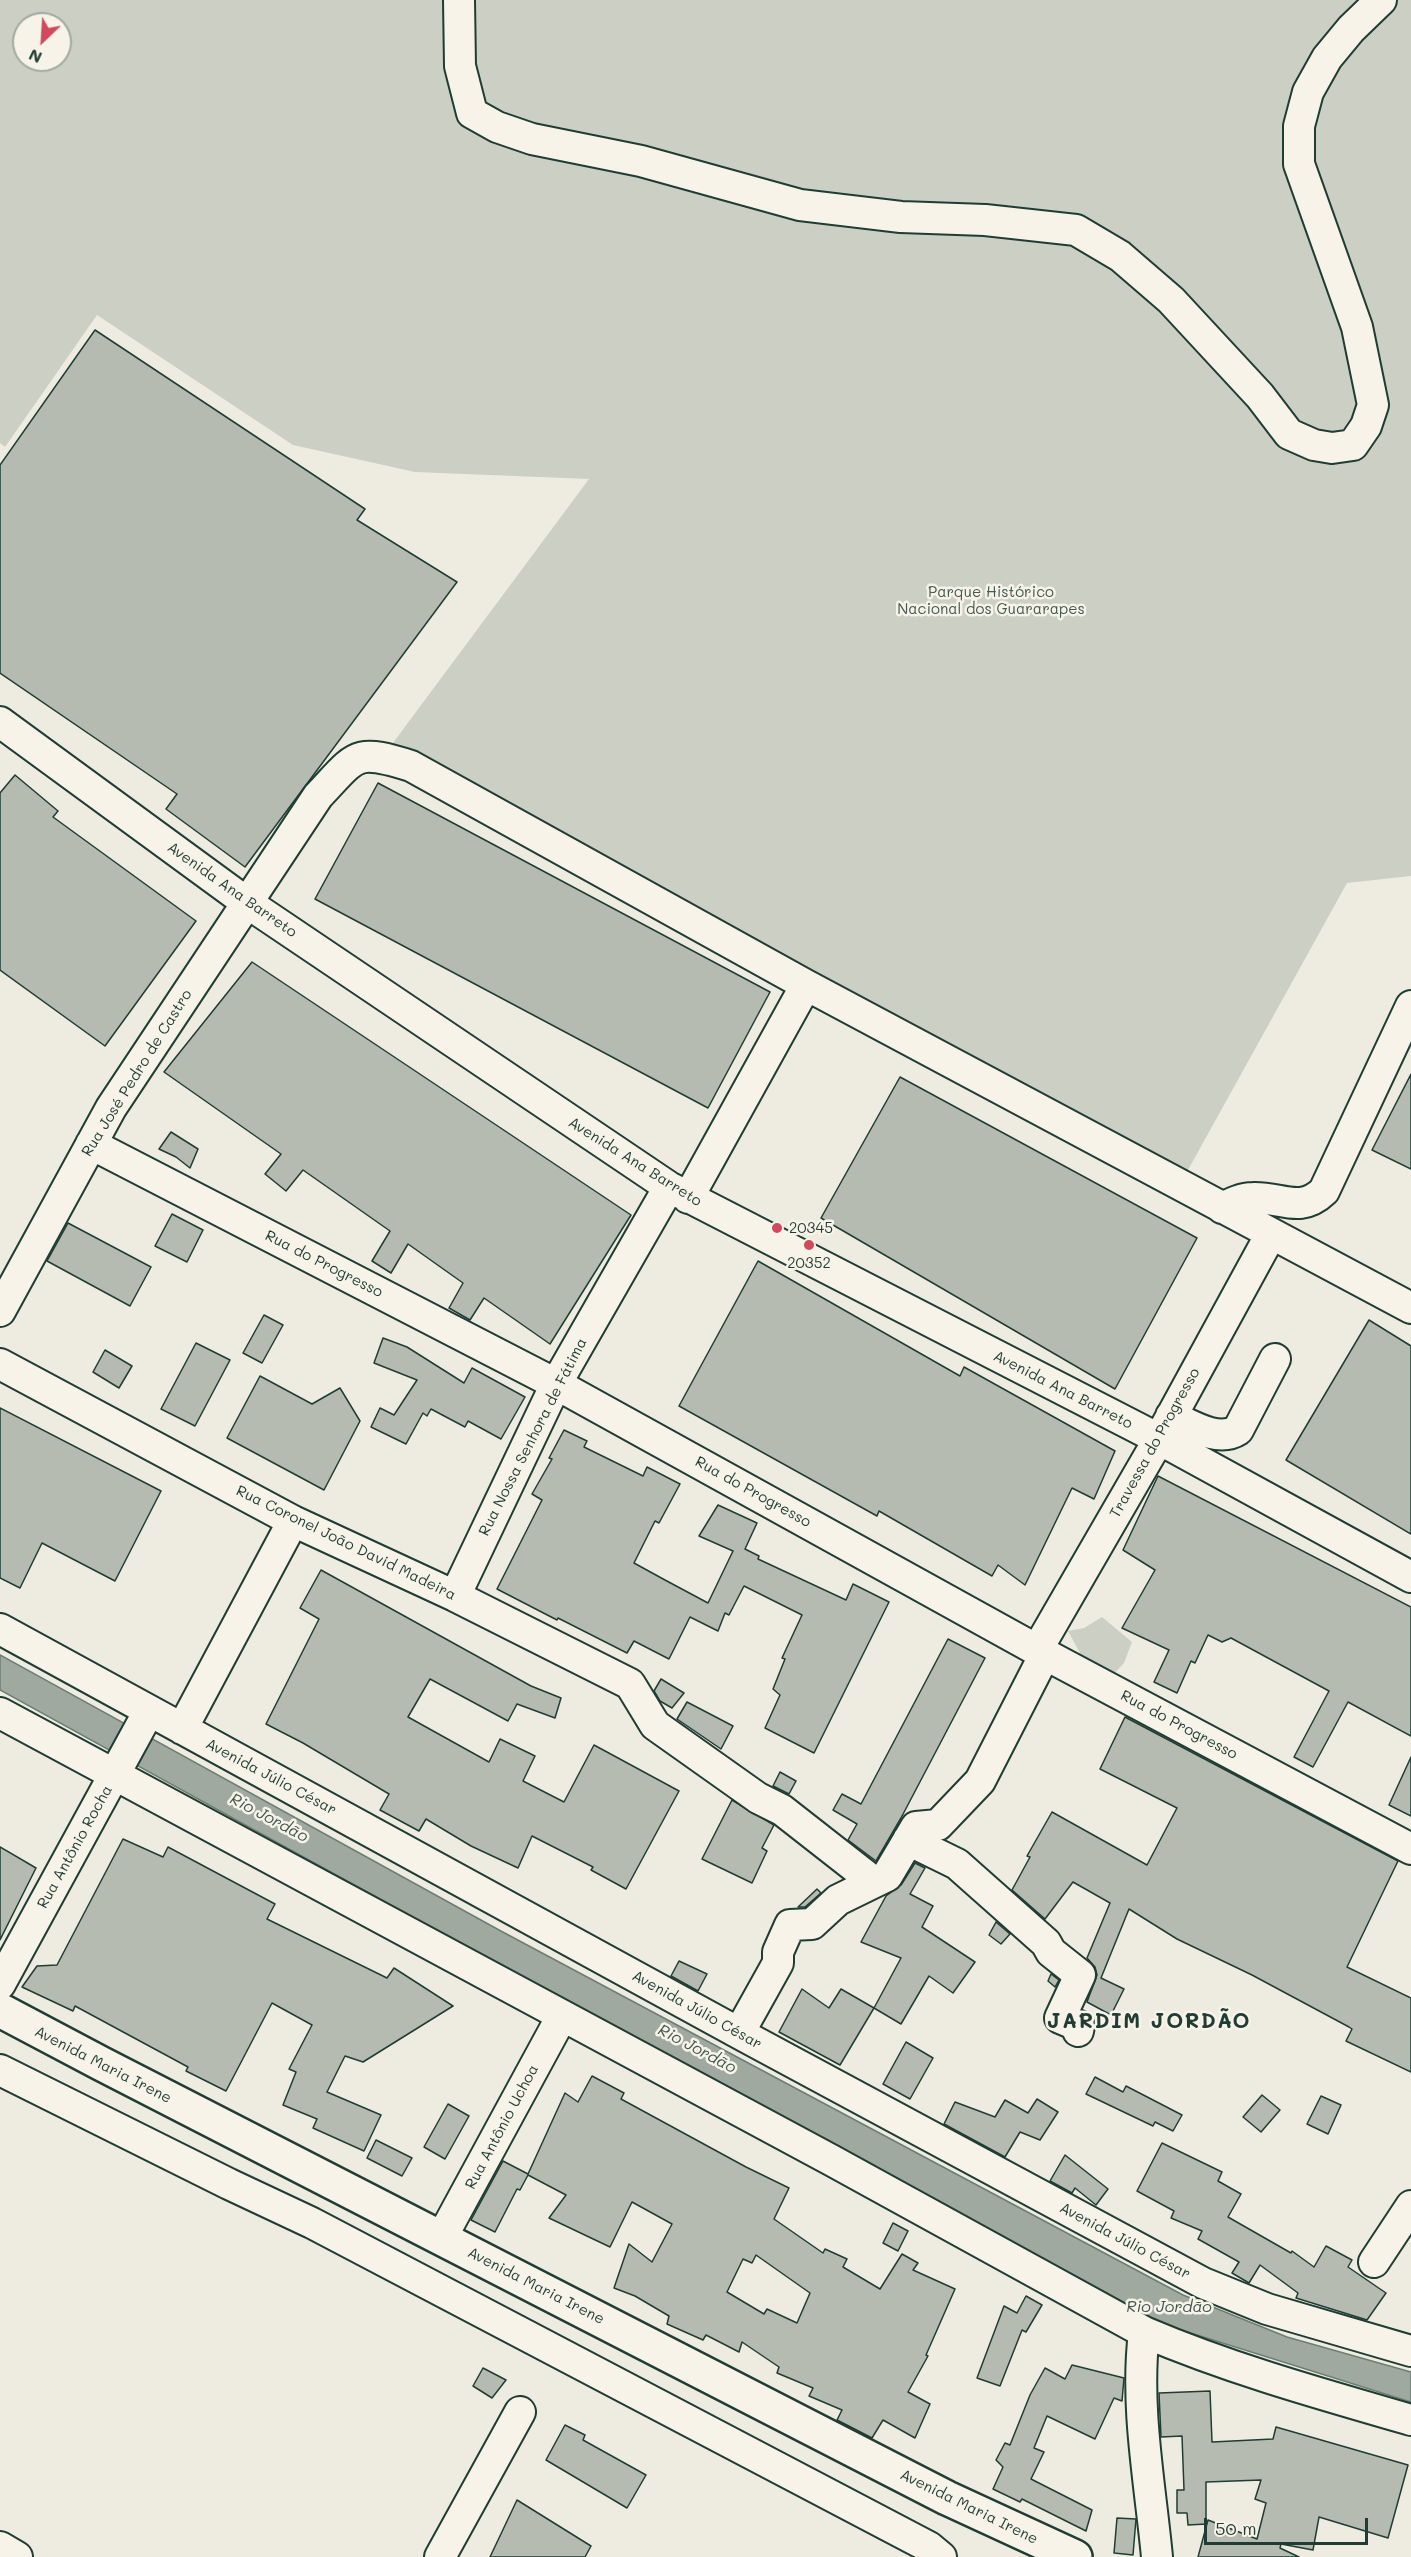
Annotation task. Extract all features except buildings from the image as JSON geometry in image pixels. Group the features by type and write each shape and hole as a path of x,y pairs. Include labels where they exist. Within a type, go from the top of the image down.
{"main road":[{"name":"Avenida Maria Irene","path":"0,2010 947,2498 1074,2557"}],"street":[{"path":"459,0 460,66 472,113 497,127 532,139 641,161 800,205 901,217 985,220 1076,230 1120,256 1171,300 1260,396 1289,434 1314,446 1332,448 1353,445 1366,426 1373,405 1357,327 1299,164 1299,126 1308,92 1327,58 1351,29 1381,0"},
{"name":"Avenida Ana Barreto","path":"0,722 246,902 679,1192 1166,1428 1411,1577"},
{"name":"Rua José Pedro de Castro","path":"0,1311 111,1108 246,902 318,796 353,759 376,755 411,766 806,985 1411,1308"},
{"name":"Rua Nossa Senhora de Fátima","path":"455,1596 556,1384 679,1192 806,985"},
{"path":"1222,1208 1238,1200 1252,1198 1302,1205 1315,1199 1324,1191 1411,1006"},
{"name":"Rua do Progresso","path":"91,1144 556,1384 1041,1652 1411,1849"},
{"name":"Travessa do Progresso","path":"908,1840 916,1827 938,1825 980,1781 1041,1652 1271,1234"},
{"path":"1166,1428 1231,1434 1238,1430 1275,1359"},
{"name":"Rua Coronel João David Madeira","path":"0,1364 293,1521 455,1596 630,1684 655,1725 758,1798 782,1810 874,1882"},
{"path":"182,1729 293,1521"},
{"name":"Avenida Júlio César","path":"0,1629 147,1714 182,1729 1203,2283 1267,2309 1411,2351"},
{"path":"0,1713 117,1772 1144,2332 1190,2352 1292,2386 1411,2420"},
{"name":"Rua Antônio Rocha","path":"0,1983 147,1714"},
{"path":"739,2033 778,1963 777,1952 790,1925 812,1924 838,1900 887,1876 908,1840 957,1864 1046,1943 1051,1952 1080,1975 1060,2018 1079,2026 1078,2031"},
{"name":"Rua Antônio Uchoa","path":"442,2237 562,2016"},
{"path":"0,2070 312,2223 929,2547 941,2557"},
{"path":"1374,2262 1411,2206"},
{"path":"1144,2332 1140,2365 1141,2401 1157,2557"},
{"path":"440,2557 520,2412"},
{"path":"0,2547 17,2557"}],"green space":[{"name":"Parque Histórico Nacional dos Guararapes","path":"0,0 1411,0 1411,876 1347,883 1183,1179 384,755 589,479 415,472 293,445 97,315 5,447 0,443"},
{"path":"1102,1617 1132,1642 1124,1663 1110,1678 1088,1668 1068,1631 1084,1628"}],"water":[{"name":"Rio Jordão","path":"0,1655 499,1930 1183,2295 1287,2337 1411,2372 1411,2402 1165,2325 496,1963 0,1690"}],"place":[{"name":"20345","path":"777,1228"},
{"name":"20352","path":"809,1245"}],"district":[{"name":"JARDIM JORDÃO","path":"1149,2022"}]}
